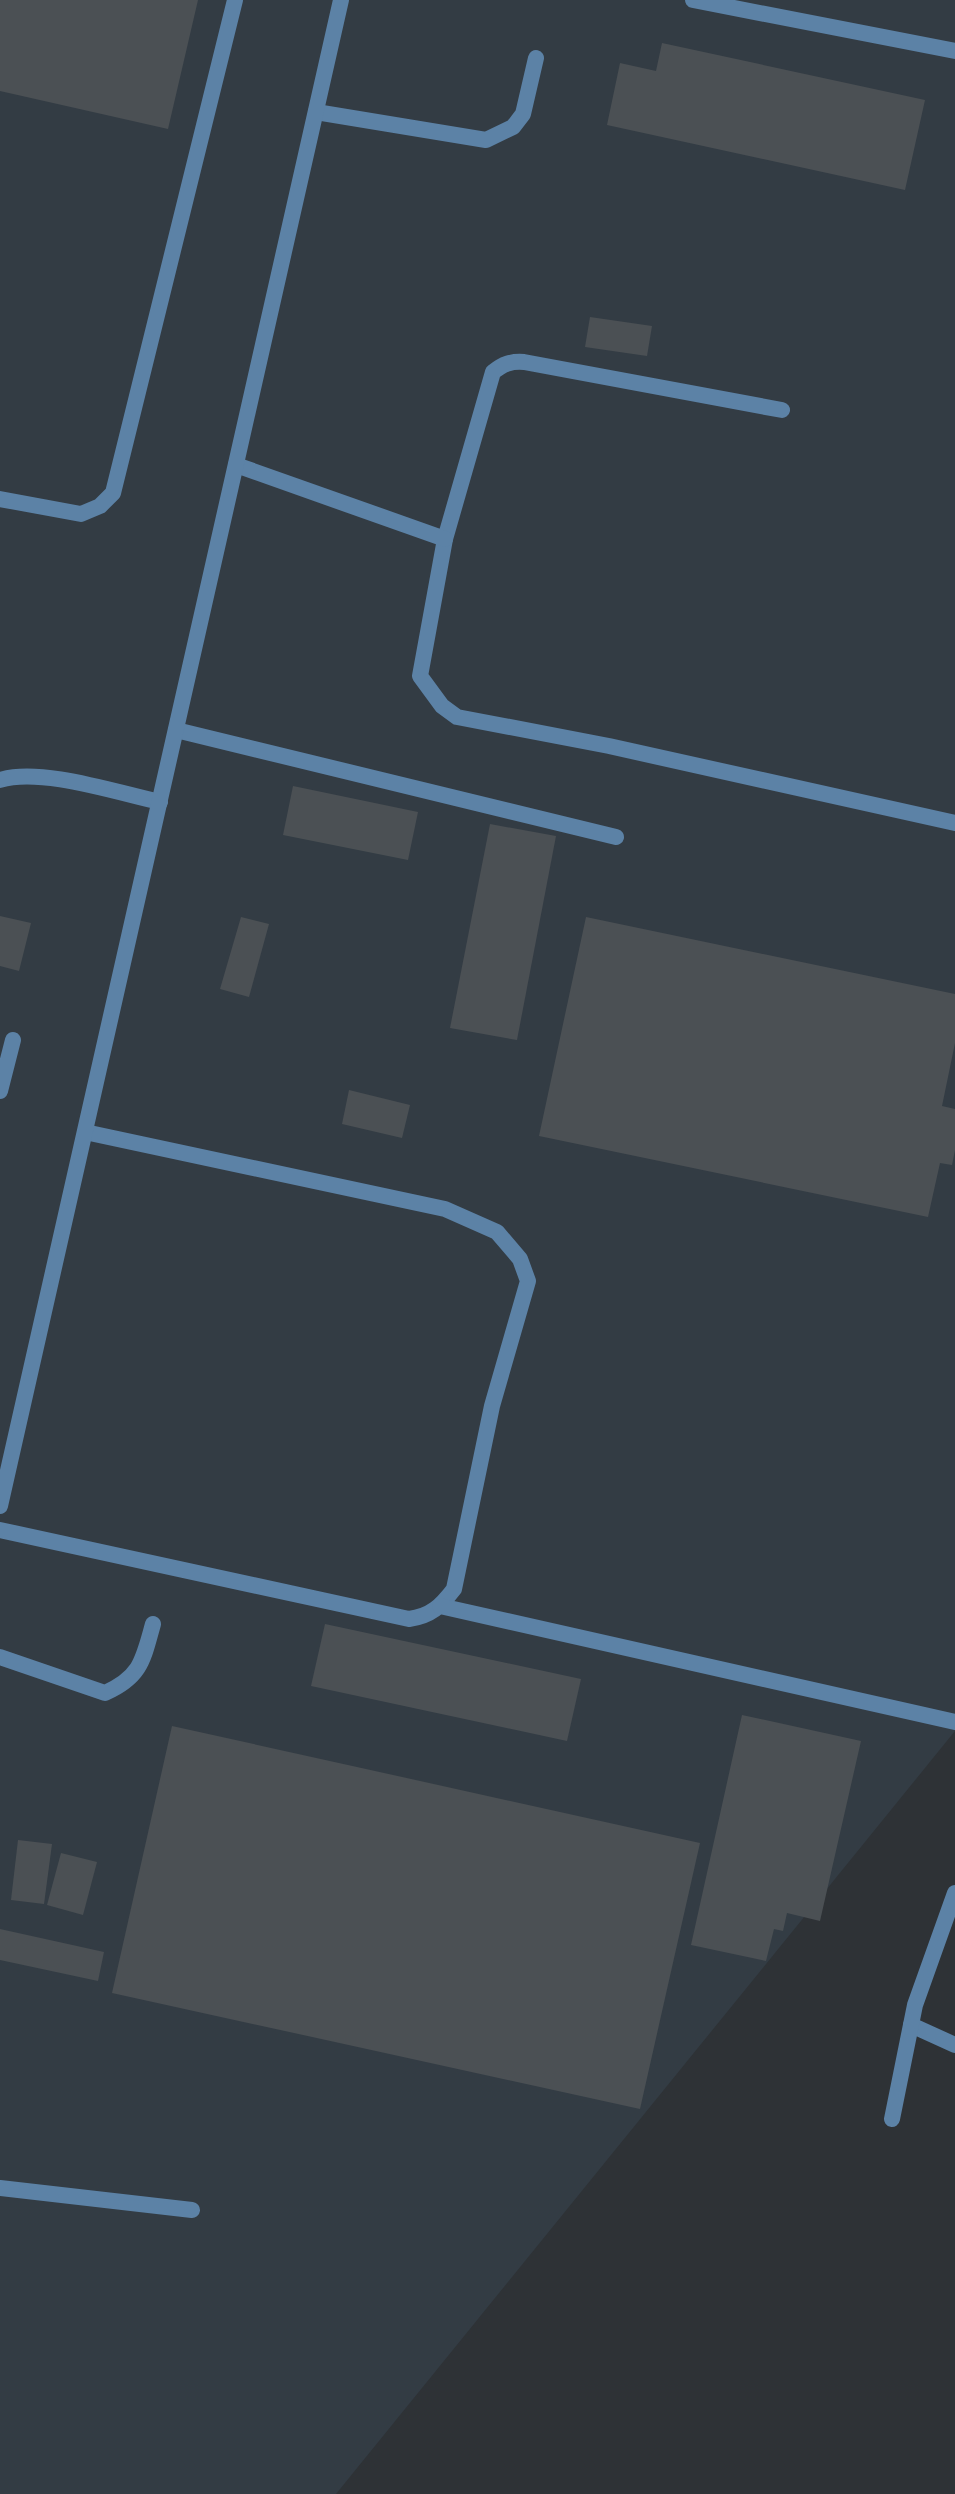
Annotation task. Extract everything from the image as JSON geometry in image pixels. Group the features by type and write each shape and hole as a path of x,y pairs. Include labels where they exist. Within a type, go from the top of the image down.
{"street":[{"path":"0,499 81,514 100,506 113,493 235,0"},
{"path":"0,1505 341,0"},
{"path":"693,0 955,51"},
{"path":"316,112 486,140 513,127 523,114 536,58"},
{"path":"782,410 513,361 493,372 445,539 420,676 442,706 457,717 609,746 955,823"},
{"path":"236,465 445,539"},
{"path":"176,730 616,837"},
{"path":"0,780 13,776 40,777 160,802"},
{"path":"0,1091 13,1040"},
{"path":"0,1530 409,1619 424,1617 440,1606 454,1589 492,1406 528,1281 520,1259 497,1232 445,1209 85,1132"},
{"path":"440,1606 955,1722"},
{"path":"0,1657 105,1693 125,1684 141,1667 153,1624"},
{"path":"892,2119 911,2025 934,1944 955,1893"},
{"path":"911,2025 955,2045"},
{"path":"0,2188 192,2210"}],"shaded area":[{"path":"0,0 955,0 955,1731 336,2494 0,2494"}],"building":[{"path":"0,0 198,0 168,129 0,91"},
{"path":"662,43 925,100 905,190 607,125 620,63 656,71"},
{"path":"590,317 652,326 647,356 585,347"},
{"path":"293,786 418,812 408,860 283,835"},
{"path":"490,824 556,836 517,1040 450,1028"},
{"path":"0,916 31,923 19,971 0,966"},
{"path":"241,917 269,924 249,997 220,989"},
{"path":"586,917 955,994 955,1043 942,1106 955,1109 955,1150 952,1165 940,1163 928,1217 539,1136"},
{"path":"349,1090 410,1105 402,1138 342,1124"},
{"path":"325,1624 581,1679 567,1741 311,1686"},
{"path":"742,1715 861,1741 820,1921 787,1913 783,1931 774,1929 766,1961 691,1945"},
{"path":"172,1726 700,1843 640,2109 112,1993"},
{"path":"18,1840 52,1844 44,1904 11,1900"},
{"path":"61,1853 97,1862 83,1915 47,1905"},
{"path":"0,1929 104,1952 98,1981 0,1960"}]}
